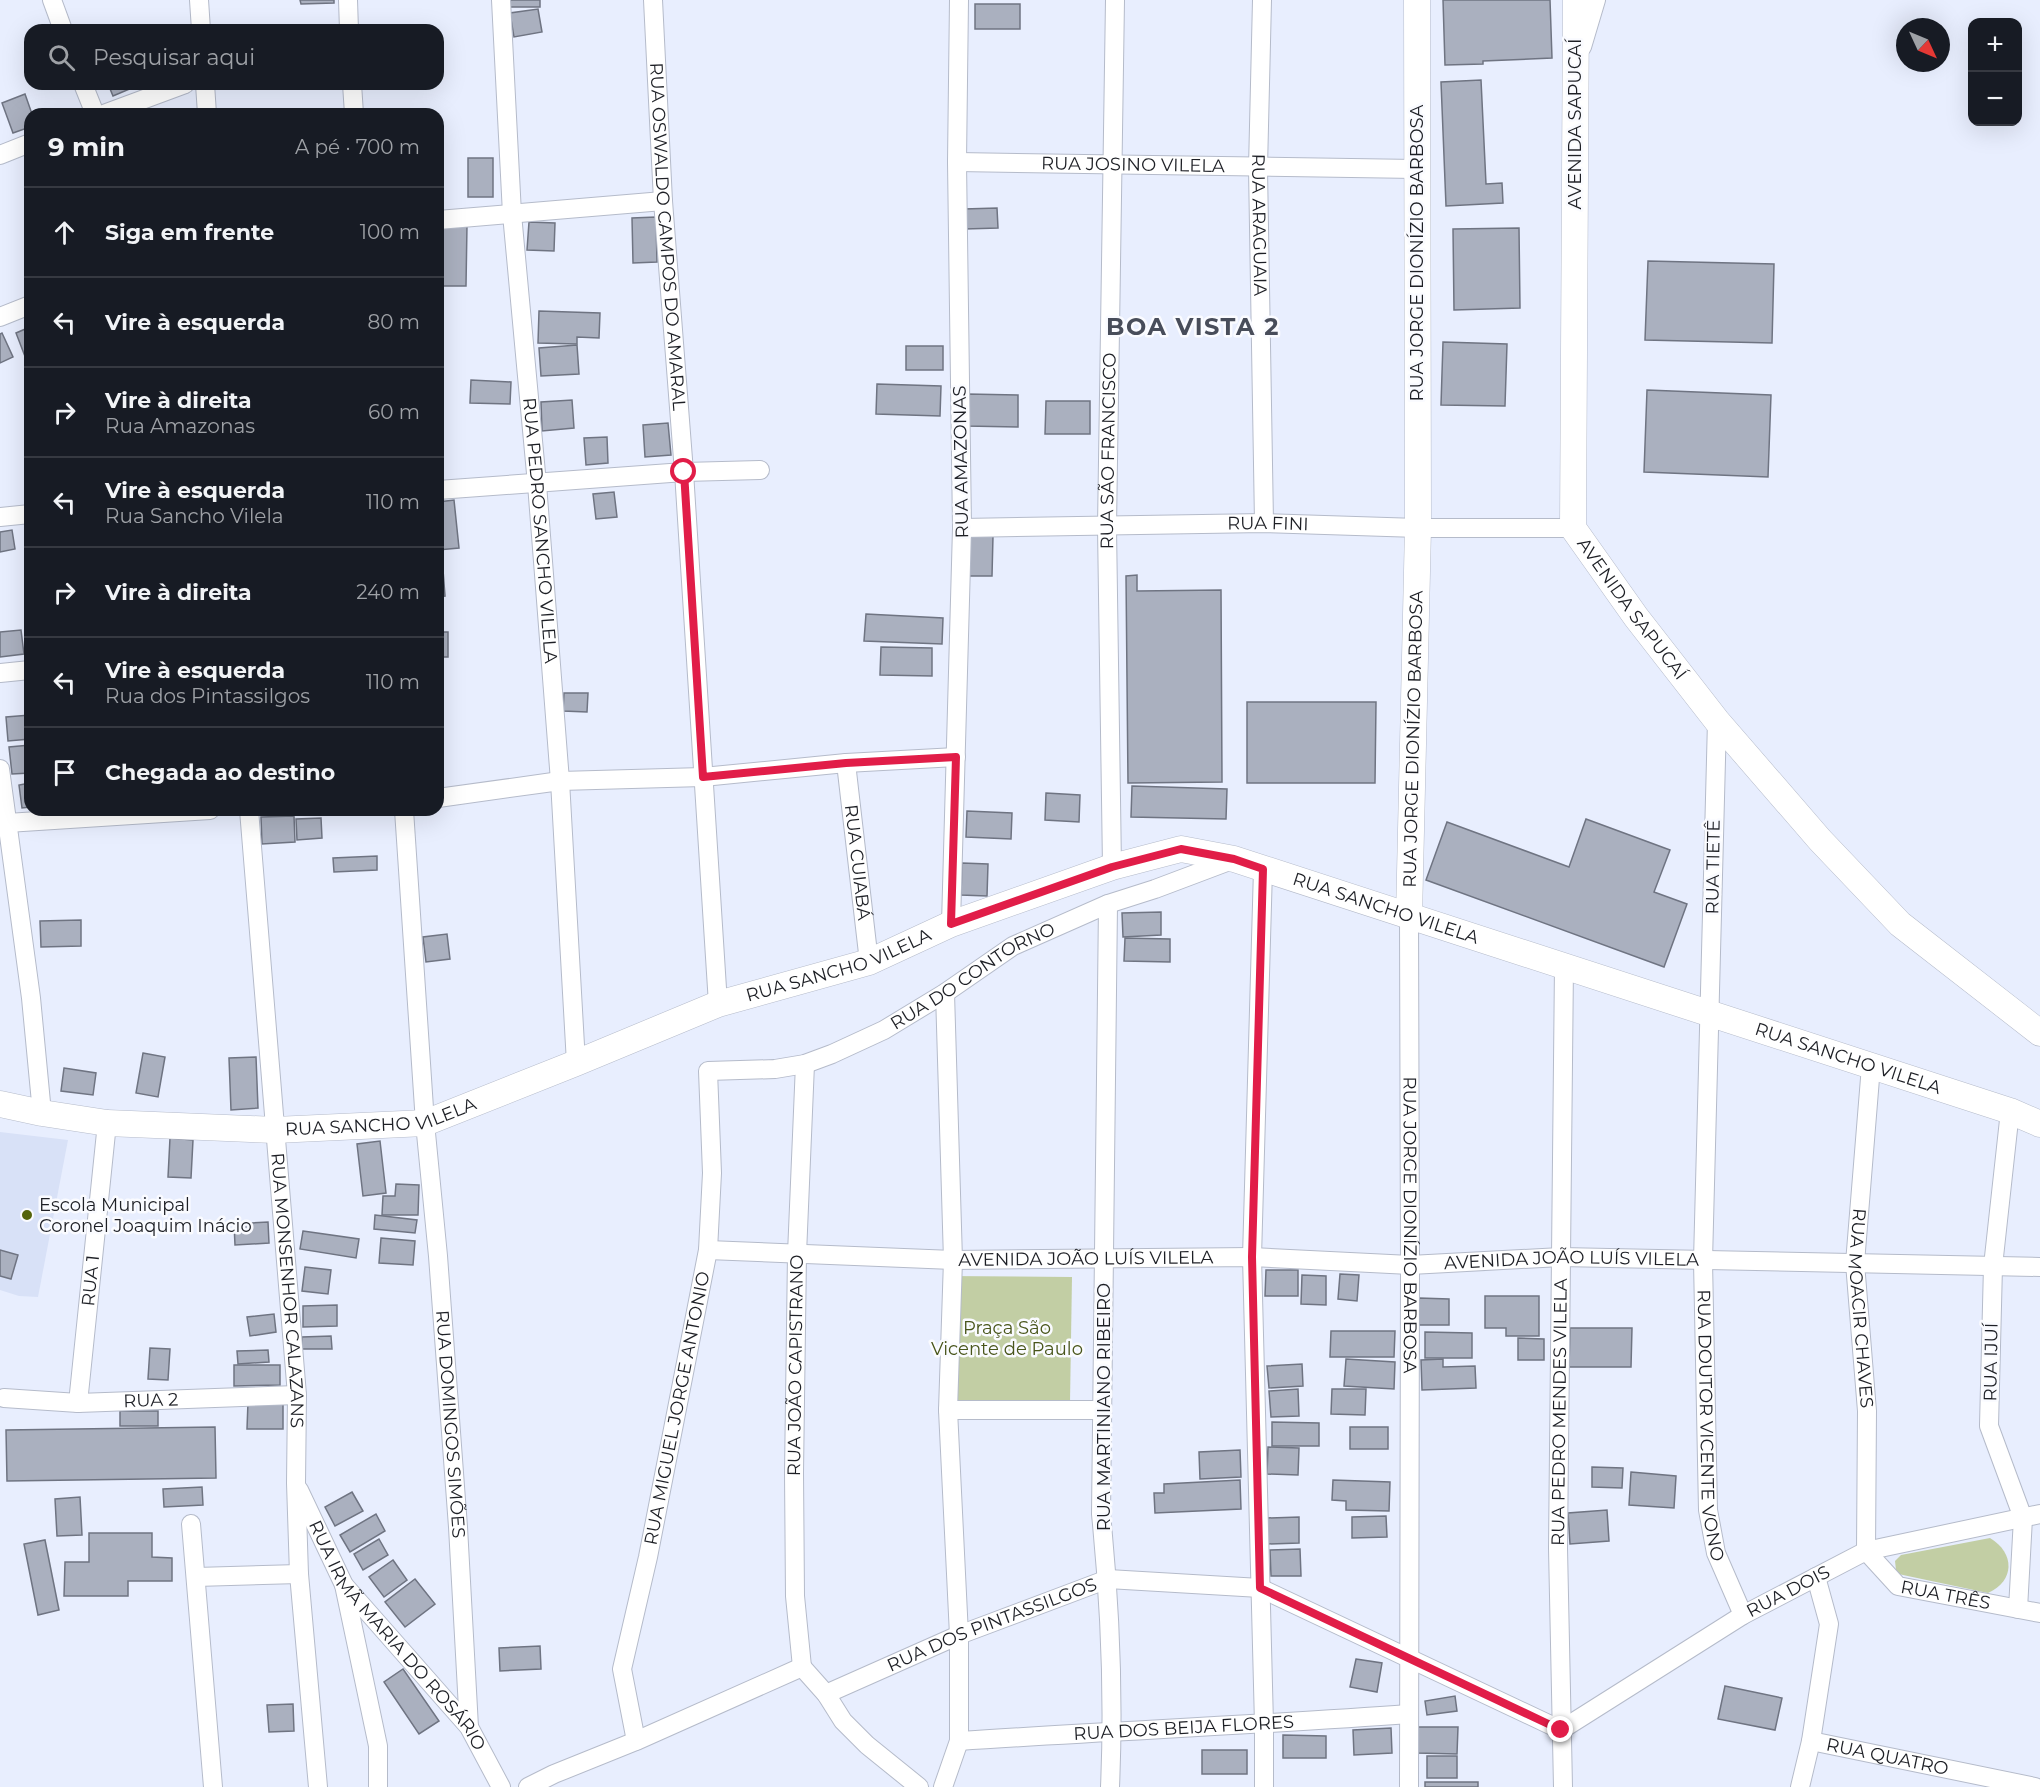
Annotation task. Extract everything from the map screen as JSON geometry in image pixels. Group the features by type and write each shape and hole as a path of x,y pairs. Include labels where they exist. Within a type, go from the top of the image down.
{"main road":[{"name":"RUA JORGE DIONÍZIO BARBOSA","path":"1408,917 1418,528 1417,0"},
{"name":"AVENIDA SAPUCAÍ","path":"1576,0 1573,528 1635,617 1717,721 1820,840 1900,924 2040,1033"},
{"name":"RUA SANCHO VILELA","path":"0,1104 107,1123 275,1130 425,1123 718,1004 869,962 951,924 1112,867 1181,849 1234,859 2010,1111 2040,1124"}],"street":[{"path":"52,0 61,24"},
{"path":"199,0 201,24"},
{"path":"348,0 350,24"},
{"name":"RUA PEDRO SANCHO VILELA","path":"501,0 512,214 537,484 560,781 576,1063"},
{"name":"RUA OSWALDO CAMPOS DO AMARAL","path":"653,0 663,201 684,472 718,1004"},
{"name":"RUA AMAZONAS","path":"951,924 962,528 957,162 959,0"},
{"name":"RUA SÃO FRANCISCO","path":"1112,867 1107,527 1115,0"},
{"name":"RUA ARAGUAIA","path":"1262,0 1258,168 1264,523"},
{"path":"1575,72 1596,0"},
{"path":"85,90 93,108"},
{"path":"120,108 169,90"},
{"path":"205,90 207,108"},
{"path":"352,90 354,108"},
{"path":"0,155 24,145"},
{"name":"RUA JOSINO VILELA","path":"957,162 1416,169"},
{"path":"444,220 663,201"},
{"path":"0,317 24,307"},
{"path":"444,490 684,472 760,470"},
{"path":"0,517 24,515"},
{"name":"RUA FINI","path":"962,528 1264,523 1418,528 1573,528"},
{"path":"0,673 24,671"},
{"name":"RUA TIETÊ","path":"1709,1013 1717,721"},
{"path":"444,797 560,781 703,777 846,763 956,757"},
{"name":"RUA CUIABÁ","path":"846,763 869,962"},
{"path":"0,769 31,998 42,1113"},
{"path":"7,823 116,816"},
{"name":"RUA MONSENHOR CALAZANS","path":"249,816 297,1395 296,1483 299,1574 318,1787"},
{"name":"RUA DOMINGOS SIMÕES","path":"404,816 425,1123 438,1256 458,1527 469,1727"},
{"name":"RUA DO CONTORNO","path":"708,1071 775,1068 805,1064 832,1054 884,1030 945,993 1013,946 1108,904 1234,859"},
{"path":"1263,869 1252,1257 1264,1787"},
{"name":"RUA MARTINIANO RIBEIRO","path":"1108,904 1101,1514 1108,1579 1113,1730 1110,1787"},
{"name":"RUA JORGE DIONÍZIO BARBOSA","path":"1408,917 1409,1787"},
{"name":"RUA PEDRO MENDES VILELA","path":"1563,1787 1558,1548 1564,965"},
{"path":"943,1787 959,1742 959,1635 948,1410 953,1260 945,993"},
{"name":"RUA DOUTOR VICENTE VONO","path":"1709,1013 1703,1261 1708,1510 1716,1553 1743,1615"},
{"name":"RUA JOÃO CAPISTRANO","path":"802,1667 795,1596 794,1473 797,1254 805,1064"},
{"name":"RUA MOACIR CHAVES","path":"1866,1551 1867,1411 1855,1263 1871,1066"},
{"name":"RUA MIGUEL JORGE ANTONIO","path":"636,1742 622,1669 648,1557 708,1250 712,1173 708,1071"},
{"name":"RUA IJUÍ","path":"2010,1111 1993,1266 1989,1426 2031,1516 2018,1608"},
{"name":"RUA 1","path":"78,1403 107,1123"},
{"name":"AVENIDA JOÃO LUÍS VILELA","path":"708,1250 953,1260 1252,1257 1410,1265 1561,1257 2040,1267"},
{"name":"RUA 2","path":"4,1398 78,1403 297,1395"},
{"path":"948,1410 1102,1410"},
{"name":"RUA IRMÃ MARIA DO ROSÁRIO","path":"296,1483 344,1585 469,1727 501,1787"},
{"name":"RUA DOIS","path":"1561,1730 1743,1615 1866,1551 2031,1516"},
{"path":"190,1524 213,1787"},
{"name":"RUA TRÊS","path":"1866,1551 1898,1586 2040,1613"},
{"path":"196,1577 299,1574"},
{"path":"1800,1787 1811,1741 1829,1624 1816,1577"},
{"name":"RUA DOS PINTASSILGOS","path":"826,1694 959,1635 1108,1579 1260,1588 1561,1730"},
{"path":"344,1585 378,1746 378,1787"},
{"path":"528,1787 554,1774 636,1742 802,1667 826,1694 843,1721 892,1767 919,1787"},
{"name":"RUA DOS BEIJA FLORES","path":"959,1742 1113,1730 1264,1724 1409,1714"},
{"name":"RUA QUATRO","path":"1811,1741 2035,1787"}],"shaded area":[{"name":"Escola Municipal Coronel Joaquim Inácio","path":"0,1132 68,1140 38,1297 19,1296 0,1290"}],"green space":[{"name":"Praça São Vicente de Paulo","path":"943,1276 1072,1277 1070,1402 941,1400"},
{"path":"1990,1538 2004,1551 2009,1567 2003,1581 1988,1593 1899,1574 1896,1570 1895,1561 1901,1555"}],"building":[{"path":"300,0 334,0 334,3 301,4"},
{"path":"507,0 540,0 540,7 507,7"},
{"path":"1443,0 1550,0 1552,58 1445,65"},
{"path":"975,4 1020,4 1020,29 975,29"},
{"path":"538,9 542,32 514,37 510,13"},
{"path":"1481,80 1486,184 1502,183 1503,203 1446,206 1441,82"},
{"path":"110,90 127,90 113,96"},
{"path":"25,94 30,108 24,108 24,129 13,133 2,103"},
{"path":"468,158 493,158 493,197 468,197"},
{"path":"997,208 998,228 965,229 964,209"},
{"path":"656,217 657,262 633,263 632,218"},
{"path":"529,222 555,223 554,251 527,250"},
{"path":"444,225 467,225 466,286 444,286"},
{"path":"1519,228 1520,308 1454,310 1453,229"},
{"path":"1648,261 1774,264 1772,343 1645,340"},
{"path":"539,311 600,313 599,338 577,337 577,344 538,343"},
{"path":"24,330 24,354 16,333"},
{"path":"2,333 13,357 0,363 0,334"},
{"path":"1443,342 1507,344 1505,406 1441,405"},
{"path":"577,345 579,374 541,376 539,348"},
{"path":"906,346 943,346 943,370 906,370"},
{"path":"471,380 511,382 510,404 470,403"},
{"path":"877,384 941,386 940,416 876,414"},
{"path":"1647,390 1771,395 1768,477 1644,472"},
{"path":"967,394 1018,395 1018,427 966,426"},
{"path":"572,400 574,428 542,431 541,402"},
{"path":"1046,401 1090,401 1090,434 1045,434"},
{"path":"668,423 671,455 645,457 643,425"},
{"path":"607,437 608,463 586,465 584,438"},
{"path":"614,492 617,517 596,519 593,494"},
{"path":"454,500 459,548 444,549 444,501"},
{"path":"12,530 15,549 0,552 0,532"},
{"path":"970,535 993,536 992,576 969,576"},
{"path":"1137,575 1137,591 1221,590 1222,782 1128,783 1126,576"},
{"path":"866,614 943,618 942,644 864,641"},
{"path":"21,630 24,654 0,657 0,632"},
{"path":"444,632 448,632 448,657 444,657"},
{"path":"881,647 932,648 932,676 880,675"},
{"path":"564,693 588,693 587,712 563,711"},
{"path":"1247,702 1376,702 1375,783 1247,783"},
{"path":"24,716 24,740 8,741 6,717"},
{"path":"24,746 24,773 12,774 9,747"},
{"path":"24,784 24,808 22,808 19,785"},
{"path":"1132,786 1227,789 1226,819 1131,817"},
{"path":"1046,793 1080,795 1079,822 1045,820"},
{"path":"967,811 1012,813 1011,839 966,837"},
{"path":"294,816 295,842 262,844 261,817"},
{"path":"321,818 322,838 297,840 296,819"},
{"path":"1586,819 1670,850 1654,892 1687,904 1664,967 1426,880 1447,822 1569,867"},
{"path":"377,856 377,870 334,872 333,858"},
{"path":"962,863 988,864 987,896 961,895"},
{"path":"1161,912 1161,935 1123,937 1122,913"},
{"path":"81,920 81,946 41,947 40,921"},
{"path":"447,934 450,959 426,962 423,937"},
{"path":"1125,938 1170,939 1170,962 1124,961"},
{"path":"143,1053 165,1057 158,1097 136,1093"},
{"path":"256,1057 258,1108 231,1110 229,1058"},
{"path":"64,1068 96,1073 93,1095 61,1091"},
{"path":"170,1138 193,1140 191,1178 168,1177"},
{"path":"380,1141 386,1193 363,1196 357,1144"},
{"path":"396,1184 419,1185 418,1215 382,1215 383,1196 395,1196"},
{"path":"375,1215 417,1220 415,1233 374,1229"},
{"path":"268,1222 269,1243 235,1245 234,1224"},
{"path":"303,1231 359,1239 356,1258 300,1249"},
{"path":"381,1238 415,1241 413,1265 379,1263"},
{"path":"0,1250 18,1255 11,1279 0,1276"},
{"path":"305,1267 331,1270 328,1294 302,1291"},
{"path":"1266,1270 1298,1270 1298,1296 1265,1296"},
{"path":"1340,1274 1359,1275 1357,1301 1338,1299"},
{"path":"1302,1275 1326,1276 1326,1305 1301,1304"},
{"path":"1485,1296 1539,1296 1539,1336 1506,1336 1506,1328 1485,1328"},
{"path":"1419,1298 1449,1299 1449,1325 1419,1325"},
{"path":"337,1305 337,1326 303,1327 303,1306"},
{"path":"274,1314 276,1332 250,1336 247,1317"},
{"path":"1570,1328 1632,1328 1631,1367 1569,1367"},
{"path":"1331,1331 1395,1331 1394,1357 1330,1357"},
{"path":"1425,1332 1472,1333 1472,1358 1425,1358"},
{"path":"331,1336 332,1349 302,1349 302,1337"},
{"path":"1518,1338 1544,1339 1544,1360 1518,1360"},
{"path":"150,1348 170,1349 168,1380 148,1379"},
{"path":"268,1350 269,1362 238,1364 237,1351"},
{"path":"1346,1359 1395,1362 1394,1389 1344,1386"},
{"path":"1443,1359 1443,1367 1475,1366 1476,1388 1422,1390 1421,1360"},
{"path":"1302,1364 1303,1386 1269,1388 1267,1366"},
{"path":"234,1365 280,1365 280,1385 234,1386"},
{"path":"1298,1389 1299,1416 1271,1417 1269,1391"},
{"path":"1332,1389 1366,1389 1365,1415 1331,1414"},
{"path":"248,1402 283,1402 283,1429 247,1429"},
{"path":"120,1411 158,1411 158,1426 120,1426"},
{"path":"1272,1422 1319,1423 1319,1446 1272,1446"},
{"path":"215,1427 216,1478 7,1481 6,1430"},
{"path":"1350,1427 1388,1427 1388,1449 1350,1449"},
{"path":"1268,1447 1299,1448 1298,1475 1267,1474"},
{"path":"1240,1450 1241,1477 1200,1479 1199,1452"},
{"path":"1592,1467 1623,1468 1622,1488 1592,1487"},
{"path":"1631,1472 1676,1476 1674,1508 1629,1505"},
{"path":"1240,1480 1241,1509 1155,1513 1154,1493 1164,1493 1164,1484"},
{"path":"1333,1480 1390,1482 1389,1511 1346,1510 1346,1501 1332,1500"},
{"path":"202,1487 203,1505 164,1507 163,1489"},
{"path":"352,1492 363,1511 335,1526 325,1507"},
{"path":"80,1497 82,1535 57,1536 55,1499"},
{"path":"1607,1510 1609,1541 1570,1544 1568,1513"},
{"path":"376,1514 385,1531 350,1552 340,1535"},
{"path":"1386,1516 1387,1537 1352,1538 1352,1517"},
{"path":"1299,1517 1299,1543 1268,1544 1267,1518"},
{"path":"89,1533 152,1533 152,1557 172,1558 172,1581 128,1581 128,1596 64,1596 65,1562 89,1562"},
{"path":"379,1539 388,1555 363,1570 354,1554"},
{"path":"45,1540 59,1610 38,1615 24,1544"},
{"path":"1300,1549 1301,1576 1271,1576 1270,1550"},
{"path":"393,1560 407,1580 384,1597 369,1577"},
{"path":"415,1579 435,1604 405,1627 385,1602"},
{"path":"540,1646 541,1669 500,1671 499,1648"},
{"path":"1356,1659 1382,1663 1377,1692 1350,1687"},
{"path":"403,1669 439,1721 419,1734 384,1682"},
{"path":"1725,1686 1782,1698 1775,1730 1718,1719"},
{"path":"1455,1696 1457,1711 1427,1715 1425,1701"},
{"path":"293,1704 294,1731 269,1732 267,1705"},
{"path":"1418,1727 1458,1727 1457,1754 1417,1753"},
{"path":"1391,1728 1392,1753 1354,1755 1353,1730"},
{"path":"1283,1735 1326,1736 1326,1758 1283,1758"},
{"path":"1202,1750 1247,1750 1247,1774 1202,1774"},
{"path":"1427,1756 1457,1756 1457,1778 1427,1778"},
{"path":"1425,1782 1478,1782 1478,1787 1425,1787"}],"place":[{"name":"Escola Municipal Coronel Joaquim Inácio","path":"27,1215"}],"district":[{"name":"BOA VISTA 2","path":"1193,327"}],"route":[{"path":"684,472 703,777 846,763 956,757 951,924 1112,867 1181,849 1234,859 1263,869 1252,1257 1260,1588 1561,1730"}]}
